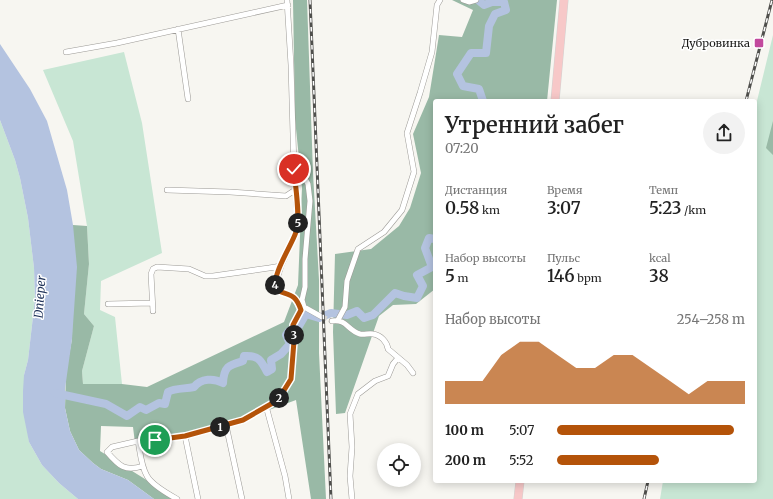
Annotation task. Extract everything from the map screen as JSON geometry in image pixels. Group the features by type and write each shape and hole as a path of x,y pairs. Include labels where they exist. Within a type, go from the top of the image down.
{"main road":[{"path":"555,99 564,0"},
{"path":"518,499 520,483"}],"street":[{"path":"338,320 345,307 347,281 358,249 384,232 402,210 414,172 407,133 432,52 438,5 440,0"},
{"path":"463,0 469,2 476,0"},
{"path":"66,52 178,29 287,2 291,65 295,190 298,222 297,231 281,266 275,285 276,290 286,293 297,300 301,310 293,325 294,341 291,379 278,400 243,420 185,436 138,441 112,447 107,452 122,467 135,469 143,466"},
{"path":"178,29 188,98"},
{"path":"294,169 303,175 308,184 310,201 305,259 305,287 302,300 304,308 322,317"},
{"path":"167,190 286,196 295,190"},
{"path":"153,311 151,274 153,269 158,267 189,269 205,276 281,266"},
{"path":"108,304 152,303"},
{"path":"301,310 305,312 311,311"},
{"path":"332,321 338,320 346,323 348,327 360,334 373,334 379,336 387,343 388,349 407,365 412,373"},
{"path":"352,499 350,476 352,447 350,414 358,394 375,381 388,376 393,364 398,358"},
{"path":"266,406 285,476 289,499"},
{"path":"226,425 242,499"},
{"path":"185,436 198,499"},
{"path":"138,441 146,476 166,493 177,499"}],"green space":[{"path":"293,0 307,0 313,173 319,280 319,353 326,499 311,499 296,400 269,410 246,421 187,439 135,443 133,427 101,426 100,451 177,499 154,499 128,480 101,469 93,463 79,450 70,431 65,408 66,372 72,339 73,225 87,226 89,264 84,314 94,326 82,371 83,384 122,384 147,387 284,322 298,285 302,188 295,119"},
{"path":"452,0 557,0 547,99 433,99 433,291 416,304 393,305 379,316 345,413 336,414 333,332 335,254 371,249 399,226 410,208 421,173 413,134 429,97 439,35 462,37 473,10"},
{"path":"773,35 773,499 660,499 663,483 757,483 757,101"},
{"path":"124,52 142,123 162,253 101,281 100,310 115,317 122,384 83,384 82,371 94,326 84,314 89,264 87,226 73,141 43,70"},
{"path":"0,120 20,178 28,218 34,268 35,299 28,360 24,375 29,442 42,465 59,483 78,499 0,499"},
{"path":"773,121 773,155 766,148"}],"water":[{"name":"Dnieper","path":"0,44 30,89 47,121 67,190 73,225 77,267 72,339 65,389 65,408 70,431 79,450 93,463 101,469 128,480 154,499 78,499 59,483 42,465 29,442 23,412 23,391 35,299 34,268 28,218 20,178 0,120"}],"waterway":[{"path":"478,0 484,5 492,2 504,2 506,10 495,14 489,26 486,53 471,53 457,74 463,86 479,89 482,99"},
{"path":"55,393 106,404 127,416 140,407 146,410 159,403 165,404 168,392 177,389 194,387 204,380 216,380 223,383 228,367 243,361 244,356 256,357 263,364 267,372 272,369 271,360 281,354 290,344 286,335 289,331 299,326 306,314 319,318 331,313 347,315 357,311 364,318 373,315 395,293 417,298 423,286 417,275 432,267 425,248 429,238 433,239"}],"tunnel":[{"path":"322,317 332,321"}],"railway":[{"path":"310,0 331,499"},
{"path":"747,99 772,0"},
{"path":"644,499 648,483"}],"place":[{"name":"Дубровинка","path":"759,43"}],"route":[{"path":"155,440 185,436 243,420 278,400 291,379 294,341 293,325 301,310 297,300 286,293 276,290 275,285 281,266 297,231 298,222 294,169"}]}
